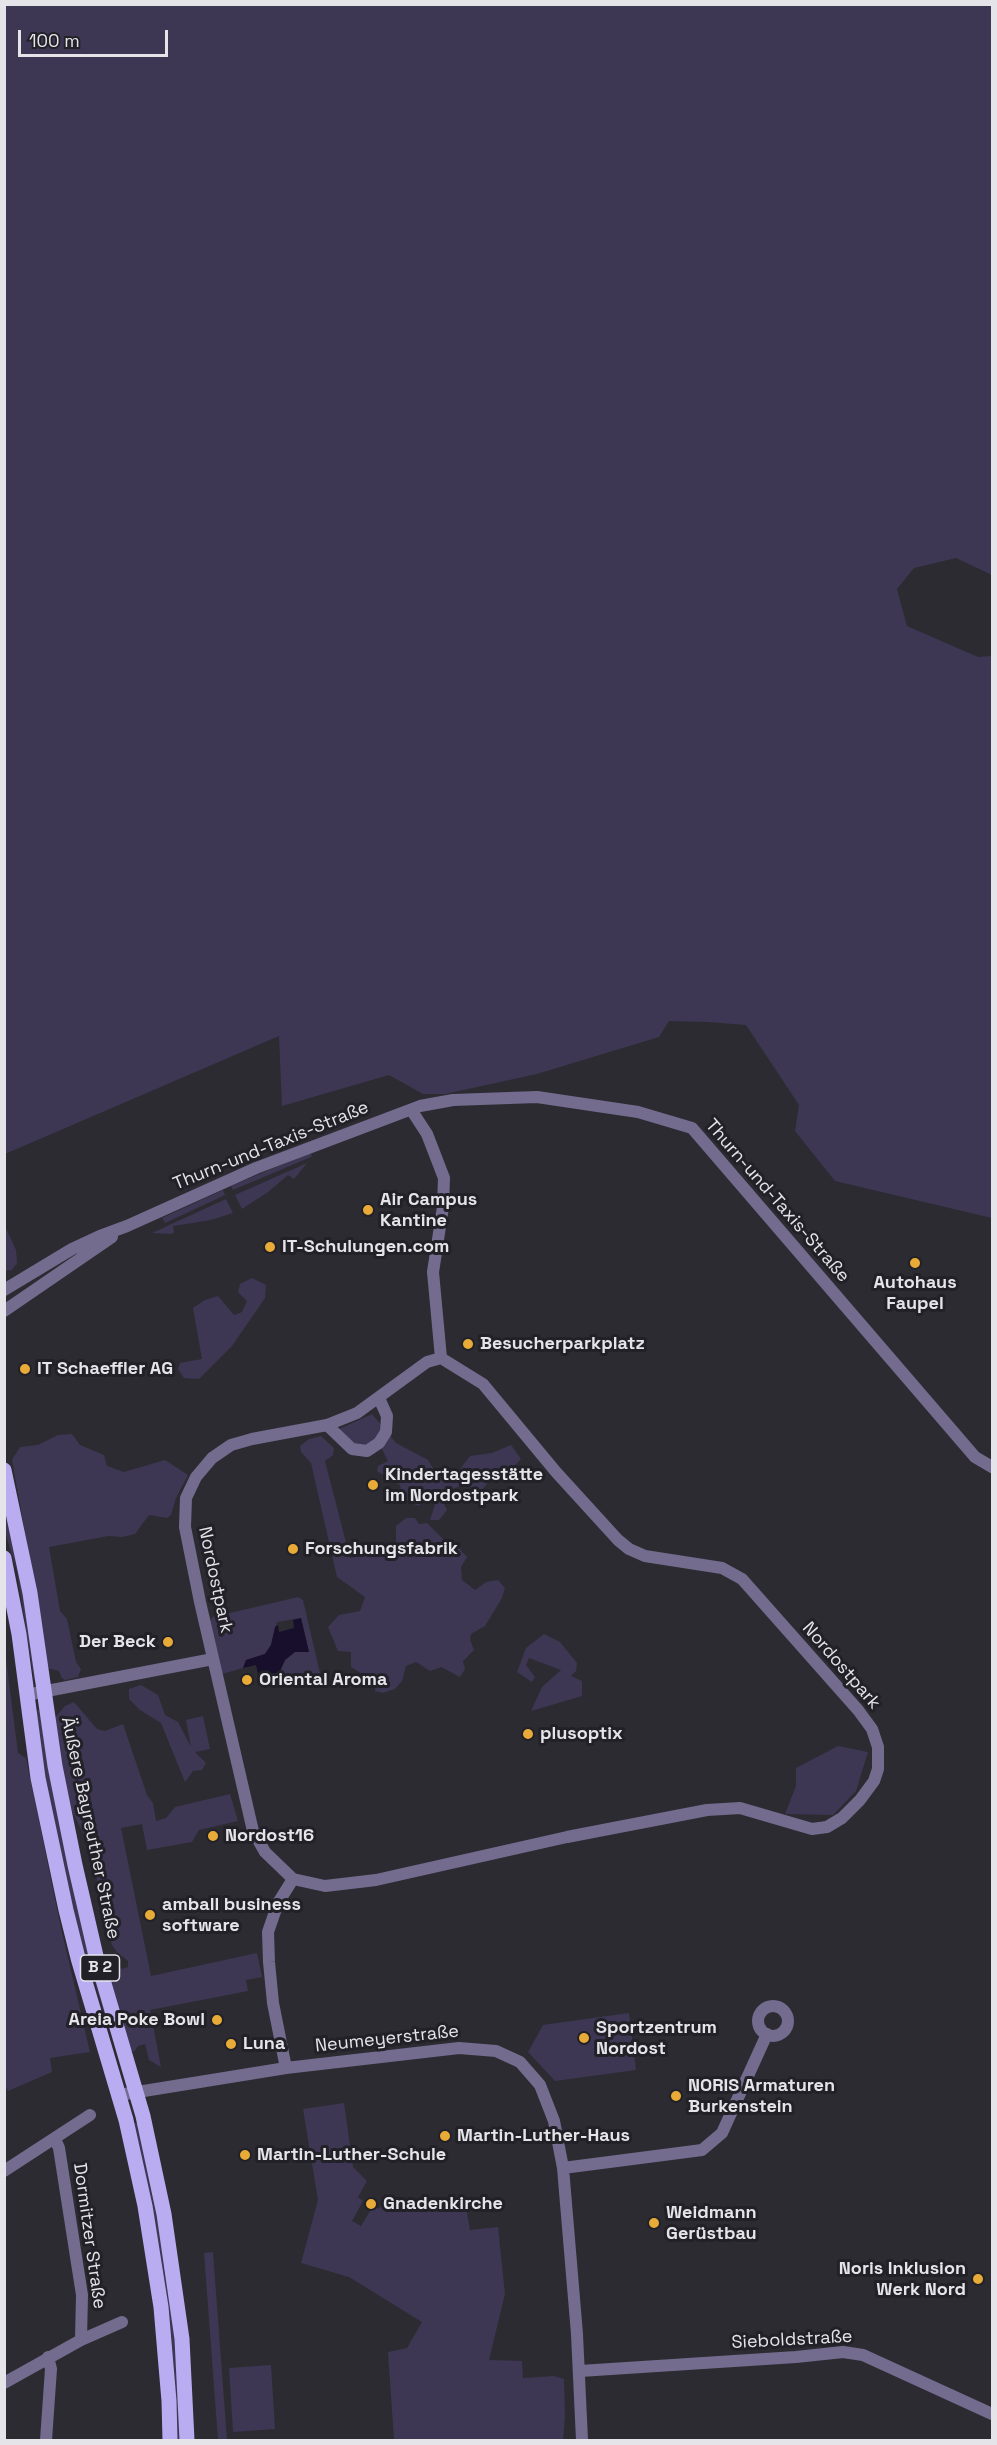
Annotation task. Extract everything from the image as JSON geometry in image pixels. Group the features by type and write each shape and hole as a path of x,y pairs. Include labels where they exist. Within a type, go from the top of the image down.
{"main road":[{"name":"Äußere Bayreuther Straße","path":"4,1470 30,1593 55,1766 83,1901 103,1981 136,2091 157,2178 173,2269 185,2372 187,2440"},
{"name":"Äußere Bayreuther Straße","path":"4,1558 17,1624 43,1803 72,1937 119,2095 145,2206 155,2265 167,2373 170,2440"}],"street":[{"name":"Thurn-und-Taxis-Straße","path":"4,1290 72,1249 255,1168 387,1118 412,1111 420,1106 453,1100 537,1097 638,1112 692,1128 975,1457 993,1467"},
{"path":"412,1111 428,1134 444,1178 443,1207 434,1272 441,1358"},
{"name":"Thurn-und-Taxis-Straße","path":"4,1311 127,1226"},
{"path":"4,1278 27,1275"},
{"name":"Nordostpark","path":"441,1358 483,1384 609,1532 629,1549 651,1557 722,1568 742,1579 858,1710 872,1729 878,1747 878,1769 874,1781 860,1800 842,1818 827,1827 812,1829 740,1808 707,1810 508,1850 375,1880 325,1886 293,1879 265,1852 253,1831 184,1527 186,1498 196,1477 212,1458 231,1445 327,1425 357,1413 379,1398 427,1362 441,1358"},
{"path":"327,1425 352,1449 367,1450 379,1443 386,1432 387,1416 379,1398"},
{"name":"Nordostpark","path":"26,1695 213,1659"},
{"path":"286,2068 273,2003 268,1932 278,1903 293,1879"},
{"path":"563,2168 702,2150 722,2133 767,2034"},
{"name":"Neumeyerstraße","path":"119,2095 286,2068 459,2048 496,2051 520,2062 540,2085 554,2121 563,2168 580,2371 582,2440"},
{"path":"4,2172 90,2115"},
{"name":"Dormitzer Straße","path":"55,2139 60,2148 82,2295 81,2340"},
{"path":"4,2383 48,2357 122,2322"},
{"name":"Sieboldstraße","path":"580,2371 843,2352 863,2355 993,2414"},
{"path":"46,2440 51,2369 48,2357"}],"shaded area":[{"path":"5,4 992,5 992,575 956,558 914,568 897,589 907,626 978,657 992,656 992,1218 835,1181 795,1131 799,1105 746,1025 708,1022 669,1021 659,1037 537,1074 445,1094 423,1094 389,1075 282,1106 279,1036 5,1154"},
{"path":"309,1153 311,1157 233,1190 231,1186"},
{"path":"307,1163 294,1179 288,1175 242,1209 235,1195"},
{"path":"223,1190 225,1195 165,1223 162,1218"},
{"path":"226,1199 233,1213 211,1220 173,1226 172,1234 152,1233"},
{"path":"4,1224 16,1250 17,1263 12,1270 5,1271"},
{"path":"252,1278 266,1285 265,1298 232,1346 199,1379 184,1378 178,1369 180,1363 202,1359 193,1308 205,1300 218,1296 234,1315 242,1312 247,1301 238,1292 240,1284"},
{"path":"372,1414 396,1443 428,1460 437,1475 454,1477 470,1456 492,1453 511,1445 521,1459 514,1466 499,1468 482,1490 463,1485 447,1491 443,1502 447,1510 439,1520 430,1520 436,1501 427,1498 418,1506 403,1498 400,1485 377,1471 378,1466 388,1461 382,1449 361,1448 335,1431"},
{"path":"72,1434 80,1445 104,1455 107,1466 124,1472 165,1460 188,1475 176,1498 171,1515 167,1518 149,1515 135,1534 122,1537 108,1536 49,1547 60,1611 67,1619 76,1662 81,1669 78,1677 65,1680 59,1671 47,1668 12,1460 20,1447 38,1445 58,1435"},
{"path":"321,1436 334,1448 333,1455 325,1461 350,1558 396,1548 396,1526 406,1518 415,1518 419,1524 427,1523 444,1540 457,1546 467,1557 461,1567 462,1580 475,1590 486,1582 498,1580 505,1588 502,1598 485,1626 471,1634 470,1640 474,1650 463,1661 465,1669 460,1677 441,1667 430,1671 416,1662 406,1666 402,1681 395,1689 383,1693 375,1691 376,1682 351,1667 351,1652 338,1651 328,1627 339,1615 360,1611 365,1597 337,1577 311,1463 301,1452 300,1446 309,1439"},
{"path":"4,1512 16,1550 36,1683 17,1571 5,1532"},
{"path":"298,1597 303,1600 320,1673 315,1678 293,1683 283,1680 280,1671 285,1660 295,1652 309,1652 301,1618 277,1622 271,1645 265,1654 246,1660 243,1668 222,1674 209,1622 213,1617"},
{"path":"301,1618 309,1652 295,1652 285,1660 280,1671 283,1680 261,1686 256,1665 243,1668 246,1660 265,1654 271,1645 275,1627 278,1625 279,1632 294,1628 293,1620"},
{"path":"544,1634 560,1642 577,1663 576,1671 571,1676 582,1681 582,1696 531,1711 542,1687 561,1670 529,1658 526,1665 535,1677 532,1682 517,1672 526,1648"},
{"path":"5,1651 18,1753 26,1758 61,1928 90,2052 50,2058 52,2072 8,2091 5,2085"},
{"path":"141,1685 158,1695 165,1715 178,1722 191,1747 186,1720 203,1716 210,1749 195,1752 206,1763 202,1770 193,1771 185,1782 161,1723 140,1710 129,1699 129,1689"},
{"path":"74,1702 97,1729 105,1731 123,1724 147,1795 153,1803 156,1821 166,1818 175,1807 230,1794 238,1821 199,1830 192,1842 147,1850 142,1824 121,1828 151,1976 257,1953 262,1977 246,1980 248,1991 150,2010 161,2067 149,2060 145,2044 138,2046 134,2052 128,2048 104,1965 105,1961 110,1961 122,1969 128,1967 128,1961 112,1945 89,1845 72,1811 59,1754 54,1719 65,1706"},
{"path":"39,1710 110,2031 91,1971 81,1950 48,1801 36,1711"},
{"path":"838,1746 868,1752 856,1791 833,1815 785,1814 796,1786 796,1768"},
{"name":"Sportzentrum Nordost","path":"629,2013 636,2070 555,2081 528,2052 543,2025"},
{"path":"344,2103 353,2167 367,2181 358,2197 363,2201 352,2221 361,2226 373,2206 379,2209 388,2193 412,2208 465,2201 470,2230 498,2227 505,2294 489,2360 522,2361 523,2378 554,2376 564,2379 563,2440 394,2440 388,2352 407,2348 422,2322 349,2277 301,2263 318,2200 303,2109"},
{"path":"139,2122 152,2179 174,2315 182,2440 174,2440 132,2124"},
{"path":"213,2252 227,2440 218,2440 204,2253"},
{"path":"271,2365 275,2429 233,2432 229,2368"}],"place":[{"name":"Air Campus Kantine","path":"368,1210"},
{"name":"IT-Schulungen.com","path":"270,1247"},
{"name":"Autohaus Faupel","path":"915,1263"},
{"name":"Besucherparkplatz","path":"468,1344"},
{"name":"IT Schaeffler AG","path":"25,1369"},
{"name":"Kindertagesstätte im Nordostpark","path":"373,1485"},
{"name":"Forschungsfabrik","path":"293,1549"},
{"name":"Der Beck","path":"168,1642"},
{"name":"Oriental Aroma","path":"247,1680"},
{"name":"plusoptix","path":"528,1734"},
{"name":"Nordost16","path":"213,1836"},
{"name":"amball business software","path":"150,1915"},
{"name":"Areia Poke Bowl","path":"217,2020"},
{"name":"Sportzentrum Nordost","path":"584,2038"},
{"name":"Luna","path":"231,2044"},
{"name":"NORIS Armaturen Burkenstein","path":"676,2096"},
{"name":"Martin-Luther-Haus","path":"445,2136"},
{"name":"Martin-Luther-Schule","path":"245,2155"},
{"name":"Gnadenkirche","path":"371,2204"},
{"name":"Weidmann Gerüstbau","path":"654,2223"},
{"name":"Noris Inklusion Werk Nord","path":"978,2279"}]}
